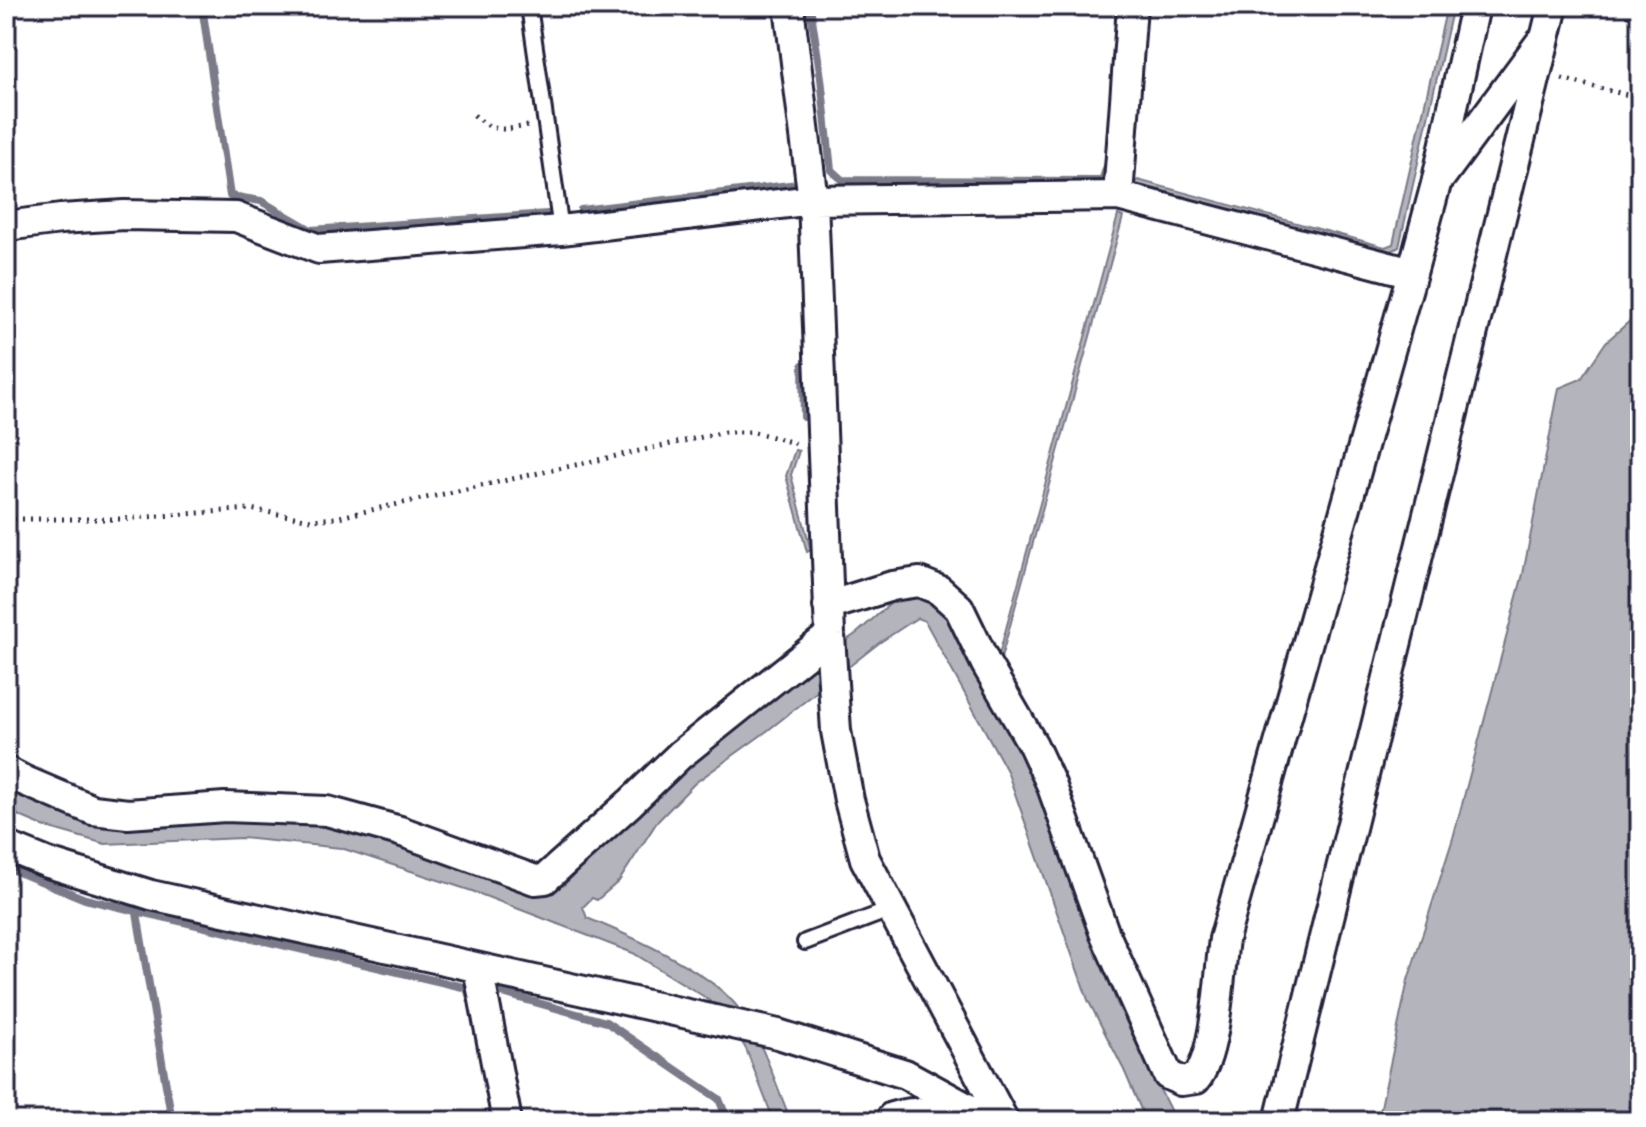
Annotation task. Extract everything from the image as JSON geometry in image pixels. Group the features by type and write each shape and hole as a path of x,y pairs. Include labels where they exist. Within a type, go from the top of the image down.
{"street":[{"path":"789,6 813,200 828,606 836,731 849,800 865,859 1004,1121"},
{"path":"1118,196 1132,6"},
{"path":"828,606 892,586 919,582 939,590 959,608 1051,784 1104,932 1168,1075 1181,1081 1196,1079 1204,1068 1210,1045 1224,939 1436,184 1475,6"},
{"path":"1279,1121 1553,6"},
{"path":"1436,184 1547,34"},
{"path":"6,226 124,215 236,217 319,249 561,230 813,200 1118,196 1412,273"},
{"path":"6,771 93,810 128,814 225,807 327,811 400,831 535,880 545,879 680,755 830,635"},
{"path":"6,846 48,863 151,895 756,1030 905,1074 991,1121"},
{"path":"478,968 507,1121"},
{"path":"892,1117 910,1112 931,1115 943,1121"}],"lane":[{"path":"529,6 561,230"},
{"path":"805,942 892,909"}],"path":[{"path":"1537,73 1640,98"},
{"path":"474,115 489,128 504,130 546,123"},
{"path":"6,519 122,519 250,509 311,520 335,518 725,432 754,432 822,451"}],"shaded area":[{"path":"1447,6 1453,6 1399,247 1388,253 1136,186 1138,180 1385,247 1393,244"},
{"path":"1118,215 1123,217 1000,662 997,662"},
{"path":"1640,312 1640,1121 1378,1121 1408,980 1453,838 1523,574 1559,388 1581,379 1606,342"},
{"path":"795,450 799,451 791,475 811,550 807,552 786,476"},
{"path":"913,592 941,602 1039,783 1117,1003 1178,1121 1146,1121 1088,1000 1007,771 925,621 917,618 879,643 695,783 657,822 619,881 597,900 592,898 583,907 587,918 686,966 735,1004 753,1030 791,1121 774,1121 746,1049 724,1012 633,953 472,891 341,848 242,838 105,844 43,826 6,810 6,786 347,828 563,886 573,876 570,871 653,793 800,672 857,633 900,595"}],"waterway":[{"path":"202,6 230,196 261,201 311,230 548,214"},
{"path":"810,6 831,170 842,180 1102,181 1107,166"},
{"path":"581,210 798,184"},
{"path":"803,365 804,417"},
{"path":"6,867 85,899 467,988 471,1001"},
{"path":"137,913 172,1121"},
{"path":"499,992 606,1022 719,1099 728,1121"}]}
